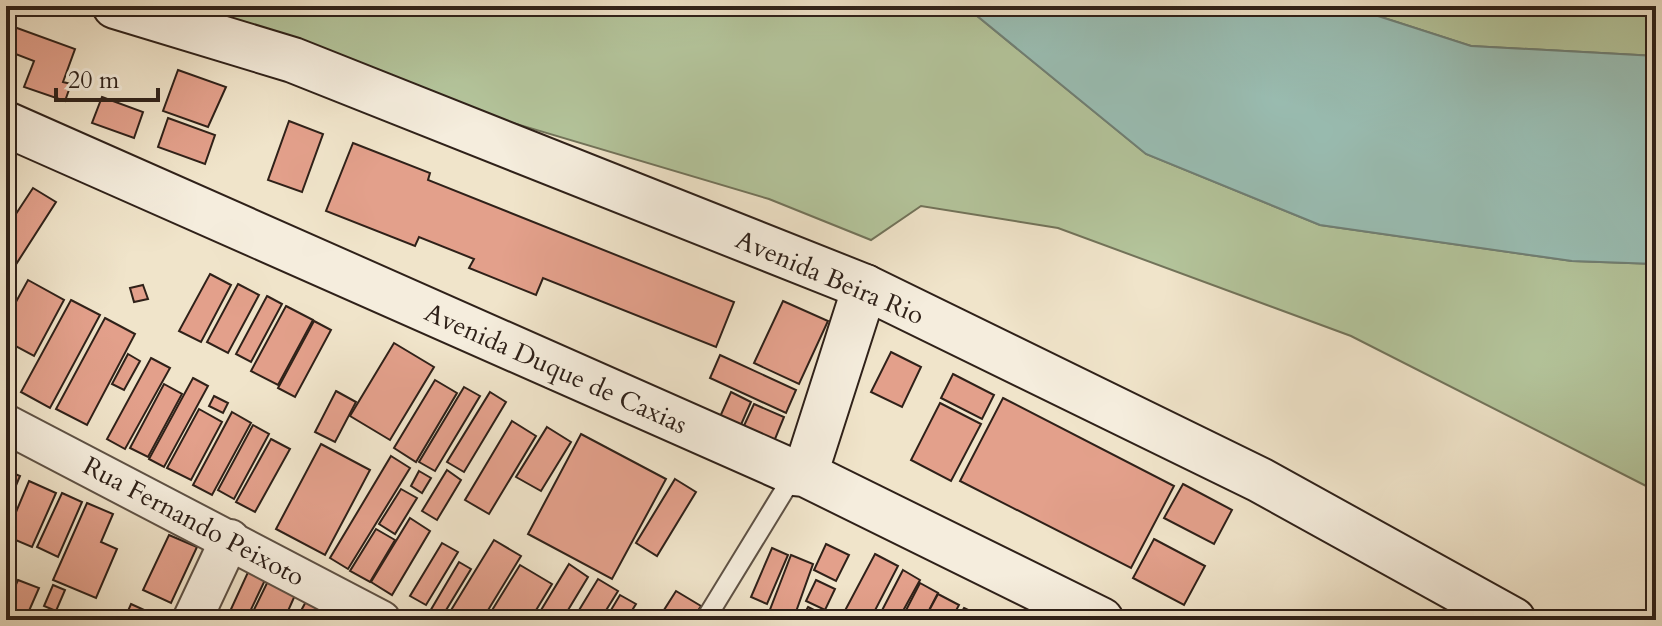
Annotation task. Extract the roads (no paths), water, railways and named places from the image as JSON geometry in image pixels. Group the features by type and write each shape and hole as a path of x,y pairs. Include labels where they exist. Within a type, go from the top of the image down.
{"main road":[{"name":"Avenida Beira Rio","path":"115,6 293,60 865,287 1260,480 1513,620"},
{"name":"Avenida Duque de Caxias","path":"6,124 800,474 1101,620"},
{"path":"800,474 865,287"}],"street":[{"name":"Rua Fernando Peixoto","path":"6,424 381,620"},
{"path":"192,620 230,539"}],"lane":[{"path":"705,620 800,474"}],"water":[{"path":"965,6 1347,6 1471,46 1656,56 1656,264 1572,261 1320,225 1146,154"}]}
